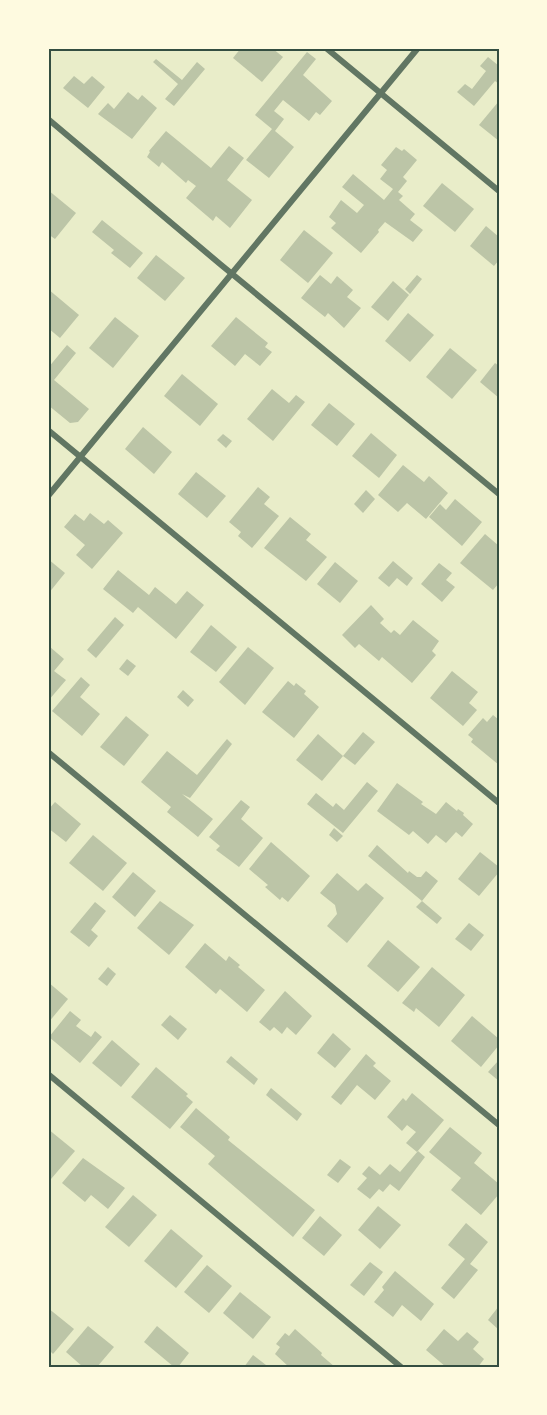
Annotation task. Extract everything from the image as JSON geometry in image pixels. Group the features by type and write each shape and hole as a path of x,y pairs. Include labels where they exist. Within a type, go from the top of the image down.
{"street":[{"path":"326,48 499,191"},
{"path":"48,496 418,48"},
{"path":"48,119 499,494"},
{"path":"48,430 499,803"},
{"path":"48,752 499,1125"},
{"path":"48,1074 401,1367"}],"building":[{"path":"241,48 272,48 283,57 262,82 233,58"},
{"path":"307,52 316,59 303,75 332,101 320,115 316,112 309,121 283,100 274,111 284,119 275,131 294,147 269,178 246,160 272,129 255,115"},
{"path":"488,57 499,66 499,84 495,81 474,106 457,92 465,84 472,89 486,71 480,66"},
{"path":"156,59 182,80 197,62 205,69 174,106 165,99 178,84 153,62"},
{"path":"74,76 84,84 92,76 105,87 88,108 63,88"},
{"path":"128,92 138,100 142,95 157,108 132,139 98,114 108,103 114,109"},
{"path":"499,101 499,141 479,125"},
{"path":"166,131 211,168 229,146 244,158 227,180 252,200 230,228 216,216 213,221 186,198 196,186 188,180 186,183 162,162 159,167 147,157 149,151"},
{"path":"396,147 402,151 404,149 417,160 403,177 407,181 398,192 403,196 399,200 415,214 410,220 423,230 413,242 385,222 361,253 331,228 336,223 329,217 341,200 357,213 364,205 342,187 353,174 384,200 393,189 380,179 387,170 381,165"},
{"path":"442,183 474,209 455,232 423,206"},
{"path":"48,190 76,213 55,239 48,234"},
{"path":"102,220 143,253 130,268 111,253 114,250 92,232"},
{"path":"486,226 499,237 499,260 494,266 470,246"},
{"path":"304,230 333,253 308,283 280,260"},
{"path":"156,255 185,278 165,301 137,278"},
{"path":"320,275 331,284 337,276 353,290 347,297 361,308 344,328 328,313 325,317 301,298"},
{"path":"417,275 422,279 410,294 405,289"},
{"path":"393,281 409,295 388,321 371,307"},
{"path":"48,289 79,315 60,338 48,328"},
{"path":"408,313 434,335 410,362 385,341"},
{"path":"115,317 139,336 113,368 89,348"},
{"path":"236,317 268,343 265,347 272,352 260,366 245,354 235,366 211,346"},
{"path":"67,345 76,353 54,380 89,409 78,422 70,423 48,405 48,368"},
{"path":"450,348 477,370 452,399 426,377"},
{"path":"495,363 499,366 499,398 480,382"},
{"path":"182,374 218,404 200,426 164,396"},
{"path":"272,389 289,403 296,395 305,402 273,441 247,419"},
{"path":"329,403 355,424 337,446 311,425"},
{"path":"143,427 172,452 154,474 125,449"},
{"path":"371,433 397,455 379,478 352,456"},
{"path":"223,434 232,441 226,448 217,440"},
{"path":"403,465 424,482 429,476 448,493 426,519 407,503 398,512 378,495"},
{"path":"196,472 226,496 207,518 178,494"},
{"path":"258,487 270,497 264,504 279,516 252,548 238,536 241,532 229,522"},
{"path":"366,490 375,499 363,513 354,504"},
{"path":"455,499 482,522 462,546 429,517 440,504 446,510"},
{"path":"90,513 104,524 108,520 123,533 92,569 76,555 85,545 64,527 75,514 84,521"},
{"path":"290,517 311,534 306,540 327,557 306,581 264,548"},
{"path":"485,534 499,546 499,583 493,590 460,563"},
{"path":"48,559 65,573 48,594"},
{"path":"393,561 413,578 407,586 397,578 389,587 378,578"},
{"path":"335,562 358,581 340,603 317,584"},
{"path":"439,563 452,573 446,580 455,587 442,602 421,584"},
{"path":"118,570 149,595 155,587 176,604 187,591 204,605 176,639 138,607 133,613 103,589"},
{"path":"371,605 384,619 380,623 391,633 394,630 400,635 413,620 439,641 432,651 436,655 412,683 382,657 379,661 359,644 355,648 342,635"},
{"path":"115,617 124,625 96,658 87,650"},
{"path":"211,625 237,647 216,672 190,652"},
{"path":"50,647 64,659 54,671 66,680 48,701 48,650"},
{"path":"248,647 274,668 245,705 219,682"},
{"path":"127,659 136,666 128,676 119,669"},
{"path":"452,671 478,692 469,703 477,710 463,726 430,698"},
{"path":"81,677 90,685 80,697 100,714 82,736 52,711"},
{"path":"288,681 294,686 296,683 306,691 304,694 319,707 294,738 262,712"},
{"path":"183,690 194,700 188,707 177,697"},
{"path":"493,715 499,720 499,765 471,742 473,739 468,735 483,718 487,722"},
{"path":"126,716 149,735 124,766 100,747"},
{"path":"363,732 375,742 355,765 343,756"},
{"path":"318,734 343,756 322,781 296,760"},
{"path":"227,739 232,744 190,798 182,794 213,819 198,837 167,812 171,807 141,782 167,751 197,775"},
{"path":"367,782 378,791 343,833 307,804 316,793 333,807 336,803 344,810"},
{"path":"397,783 436,814 446,802 457,811 458,809 464,813 463,815 473,824 462,837 456,832 446,843 436,835 428,844 413,831 409,835 377,811"},
{"path":"241,800 250,807 241,819 263,838 239,867 216,850 220,846 209,837"},
{"path":"55,802 81,824 66,842 48,828 48,810"},
{"path":"334,828 343,836 337,842 329,835"},
{"path":"93,835 127,863 103,891 69,863"},
{"path":"271,842 310,876 288,902 282,897 280,900 265,887 268,885 249,869"},
{"path":"377,845 408,873 409,871 421,877 426,871 438,881 422,901 368,856"},
{"path":"480,852 499,867 499,872 479,896 458,879"},
{"path":"133,872 156,891 135,917 112,897"},
{"path":"337,873 358,891 366,883 384,898 347,943 327,926 337,914 335,905 320,893"},
{"path":"160,901 194,925 169,955 137,928"},
{"path":"422,901 442,918 437,924 416,907"},
{"path":"95,902 106,911 91,930 98,936 89,947 70,932"},
{"path":"469,923 484,935 471,951 455,939"},
{"path":"388,940 420,967 398,992 367,966"},
{"path":"205,943 226,961 229,956 240,965 238,967 265,990 247,1012 220,989 216,994 185,967"},
{"path":"108,967 116,974 107,986 98,979"},
{"path":"432,967 465,995 439,1027 416,1008 414,1012 402,1003"},
{"path":"48,982 68,999 48,1023"},
{"path":"285,991 312,1016 296,1035 287,1027 282,1034 274,1027 270,1031 259,1022"},
{"path":"70,1011 81,1020 76,1026 91,1037 95,1031 102,1037 80,1063 49,1037"},
{"path":"170,1015 187,1029 178,1040 161,1025"},
{"path":"472,1016 499,1039 499,1045 481,1067 451,1041"},
{"path":"333,1033 351,1049 335,1068 317,1053"},
{"path":"112,1040 140,1064 121,1087 92,1063"},
{"path":"366,1054 376,1063 373,1066 391,1081 375,1100 357,1085 341,1105 331,1097"},
{"path":"231,1056 258,1079 254,1085 226,1062"},
{"path":"499,1060 499,1081 488,1072"},
{"path":"156,1067 188,1094 186,1096 193,1102 170,1129 131,1097"},
{"path":"271,1088 302,1114 297,1121 266,1095"},
{"path":"412,1093 444,1120 417,1152 406,1143 416,1132 407,1125 402,1131 387,1117 403,1098 406,1101"},
{"path":"196,1108 230,1137 228,1140 315,1210 293,1237 208,1164 215,1156 180,1127"},
{"path":"450,1127 482,1153 474,1163 499,1184 499,1194 481,1215 451,1190 461,1178 429,1152"},
{"path":"48,1129 75,1151 51,1179 48,1177"},
{"path":"418,1151 425,1157 399,1191 390,1184 383,1192 379,1189 370,1199 357,1189 367,1178 362,1174 369,1166 380,1175 390,1164 400,1172"},
{"path":"83,1158 125,1188 108,1209 91,1195 85,1202 62,1183"},
{"path":"340,1159 351,1167 338,1183 327,1175"},
{"path":"133,1195 157,1215 129,1247 105,1227"},
{"path":"378,1206 401,1225 380,1249 358,1230"},
{"path":"320,1216 342,1235 324,1256 302,1238"},
{"path":"466,1223 488,1242 470,1264 478,1270 454,1299 441,1288 465,1259 448,1245"},
{"path":"171,1229 203,1256 176,1288 144,1261"},
{"path":"370,1262 383,1272 364,1296 350,1285"},
{"path":"207,1265 232,1286 209,1313 184,1292"},
{"path":"395,1271 434,1304 421,1321 402,1305 393,1317 374,1302"},
{"path":"240,1292 271,1317 253,1339 223,1313"},
{"path":"499,1306 499,1330 488,1320"},
{"path":"48,1308 74,1329 53,1354 48,1349"},
{"path":"88,1326 114,1347 97,1367 83,1367 66,1352"},
{"path":"157,1326 189,1353 178,1367 174,1367 144,1342"},
{"path":"295,1329 335,1367 289,1367 275,1354 280,1347 276,1344 285,1333 289,1336"},
{"path":"444,1329 458,1341 467,1332 479,1342 473,1349 484,1359 478,1367 446,1367 426,1350"},
{"path":"253,1355 266,1365 264,1367 244,1367"}]}
